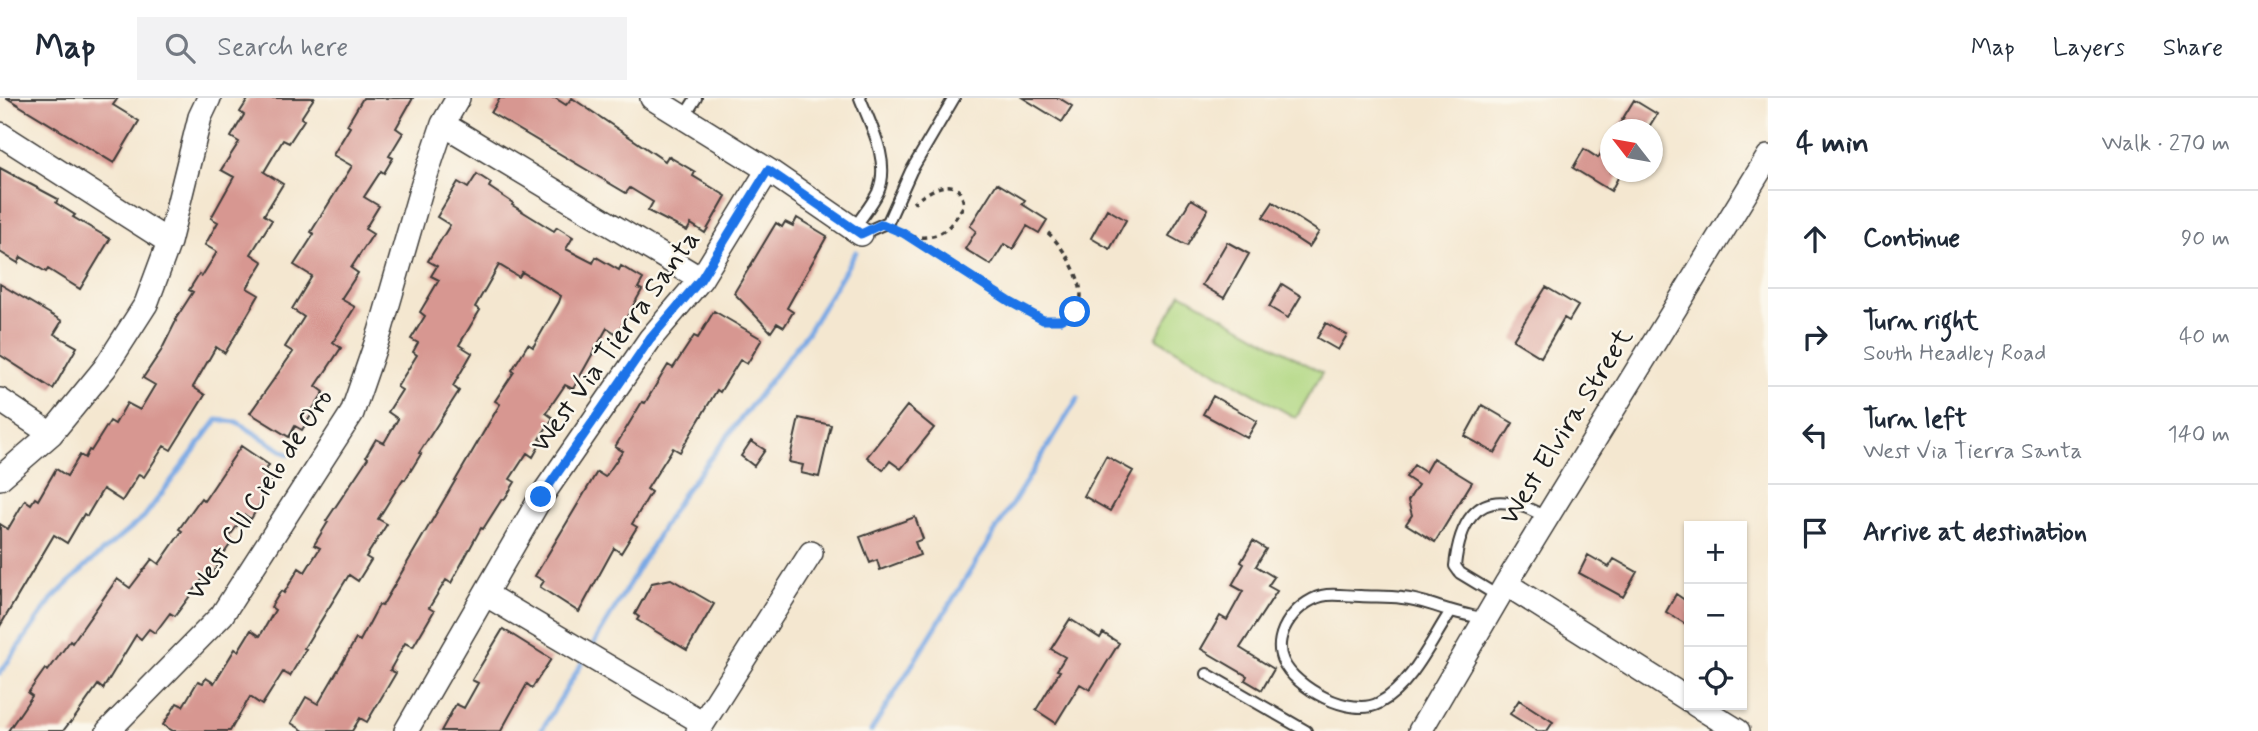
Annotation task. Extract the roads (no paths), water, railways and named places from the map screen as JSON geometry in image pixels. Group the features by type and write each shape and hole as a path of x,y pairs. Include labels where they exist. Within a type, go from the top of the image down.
{"street":[{"path":"0,478 51,433 105,368 146,304 169,242 200,117 209,98"},
{"name":"West Cll Cielo de Oro","path":"108,731 222,615 352,413 380,332 443,124 458,98"},
{"path":"652,98 690,108 768,170 857,231"},
{"path":"443,124 701,279"},
{"path":"0,134 169,242"},
{"name":"West Elvira Street","path":"1420,731 1502,590 1768,156"},
{"name":"West Via Tierra Santa","path":"406,731 541,497 650,339 701,279 768,170"},
{"path":"0,400 51,433"},
{"path":"485,594 700,727 811,553"},
{"path":"1502,590 1684,697"},
{"path":"1704,710 1738,731"}],"lane":[{"path":"857,231 878,191 883,169 876,138 860,98"},
{"path":"857,231 888,222 911,171 954,98"},
{"path":"1502,590 1460,573 1455,566 1459,536 1466,521 1476,511 1489,505 1505,503 1521,505 1547,517"},
{"path":"1451,611 1413,671 1394,691 1378,703 1364,708 1330,701 1293,676 1283,662 1280,649 1291,617 1311,599 1328,595 1404,598 1485,619"},
{"path":"1207,674 1306,731"}],"waterway":[{"path":"590,650 682,495 807,333 856,252"},
{"path":"871,731 1078,398"},
{"path":"0,673 52,599 89,563 144,517 217,420 237,422 289,455"},
{"path":"541,731 585,658"}]}
